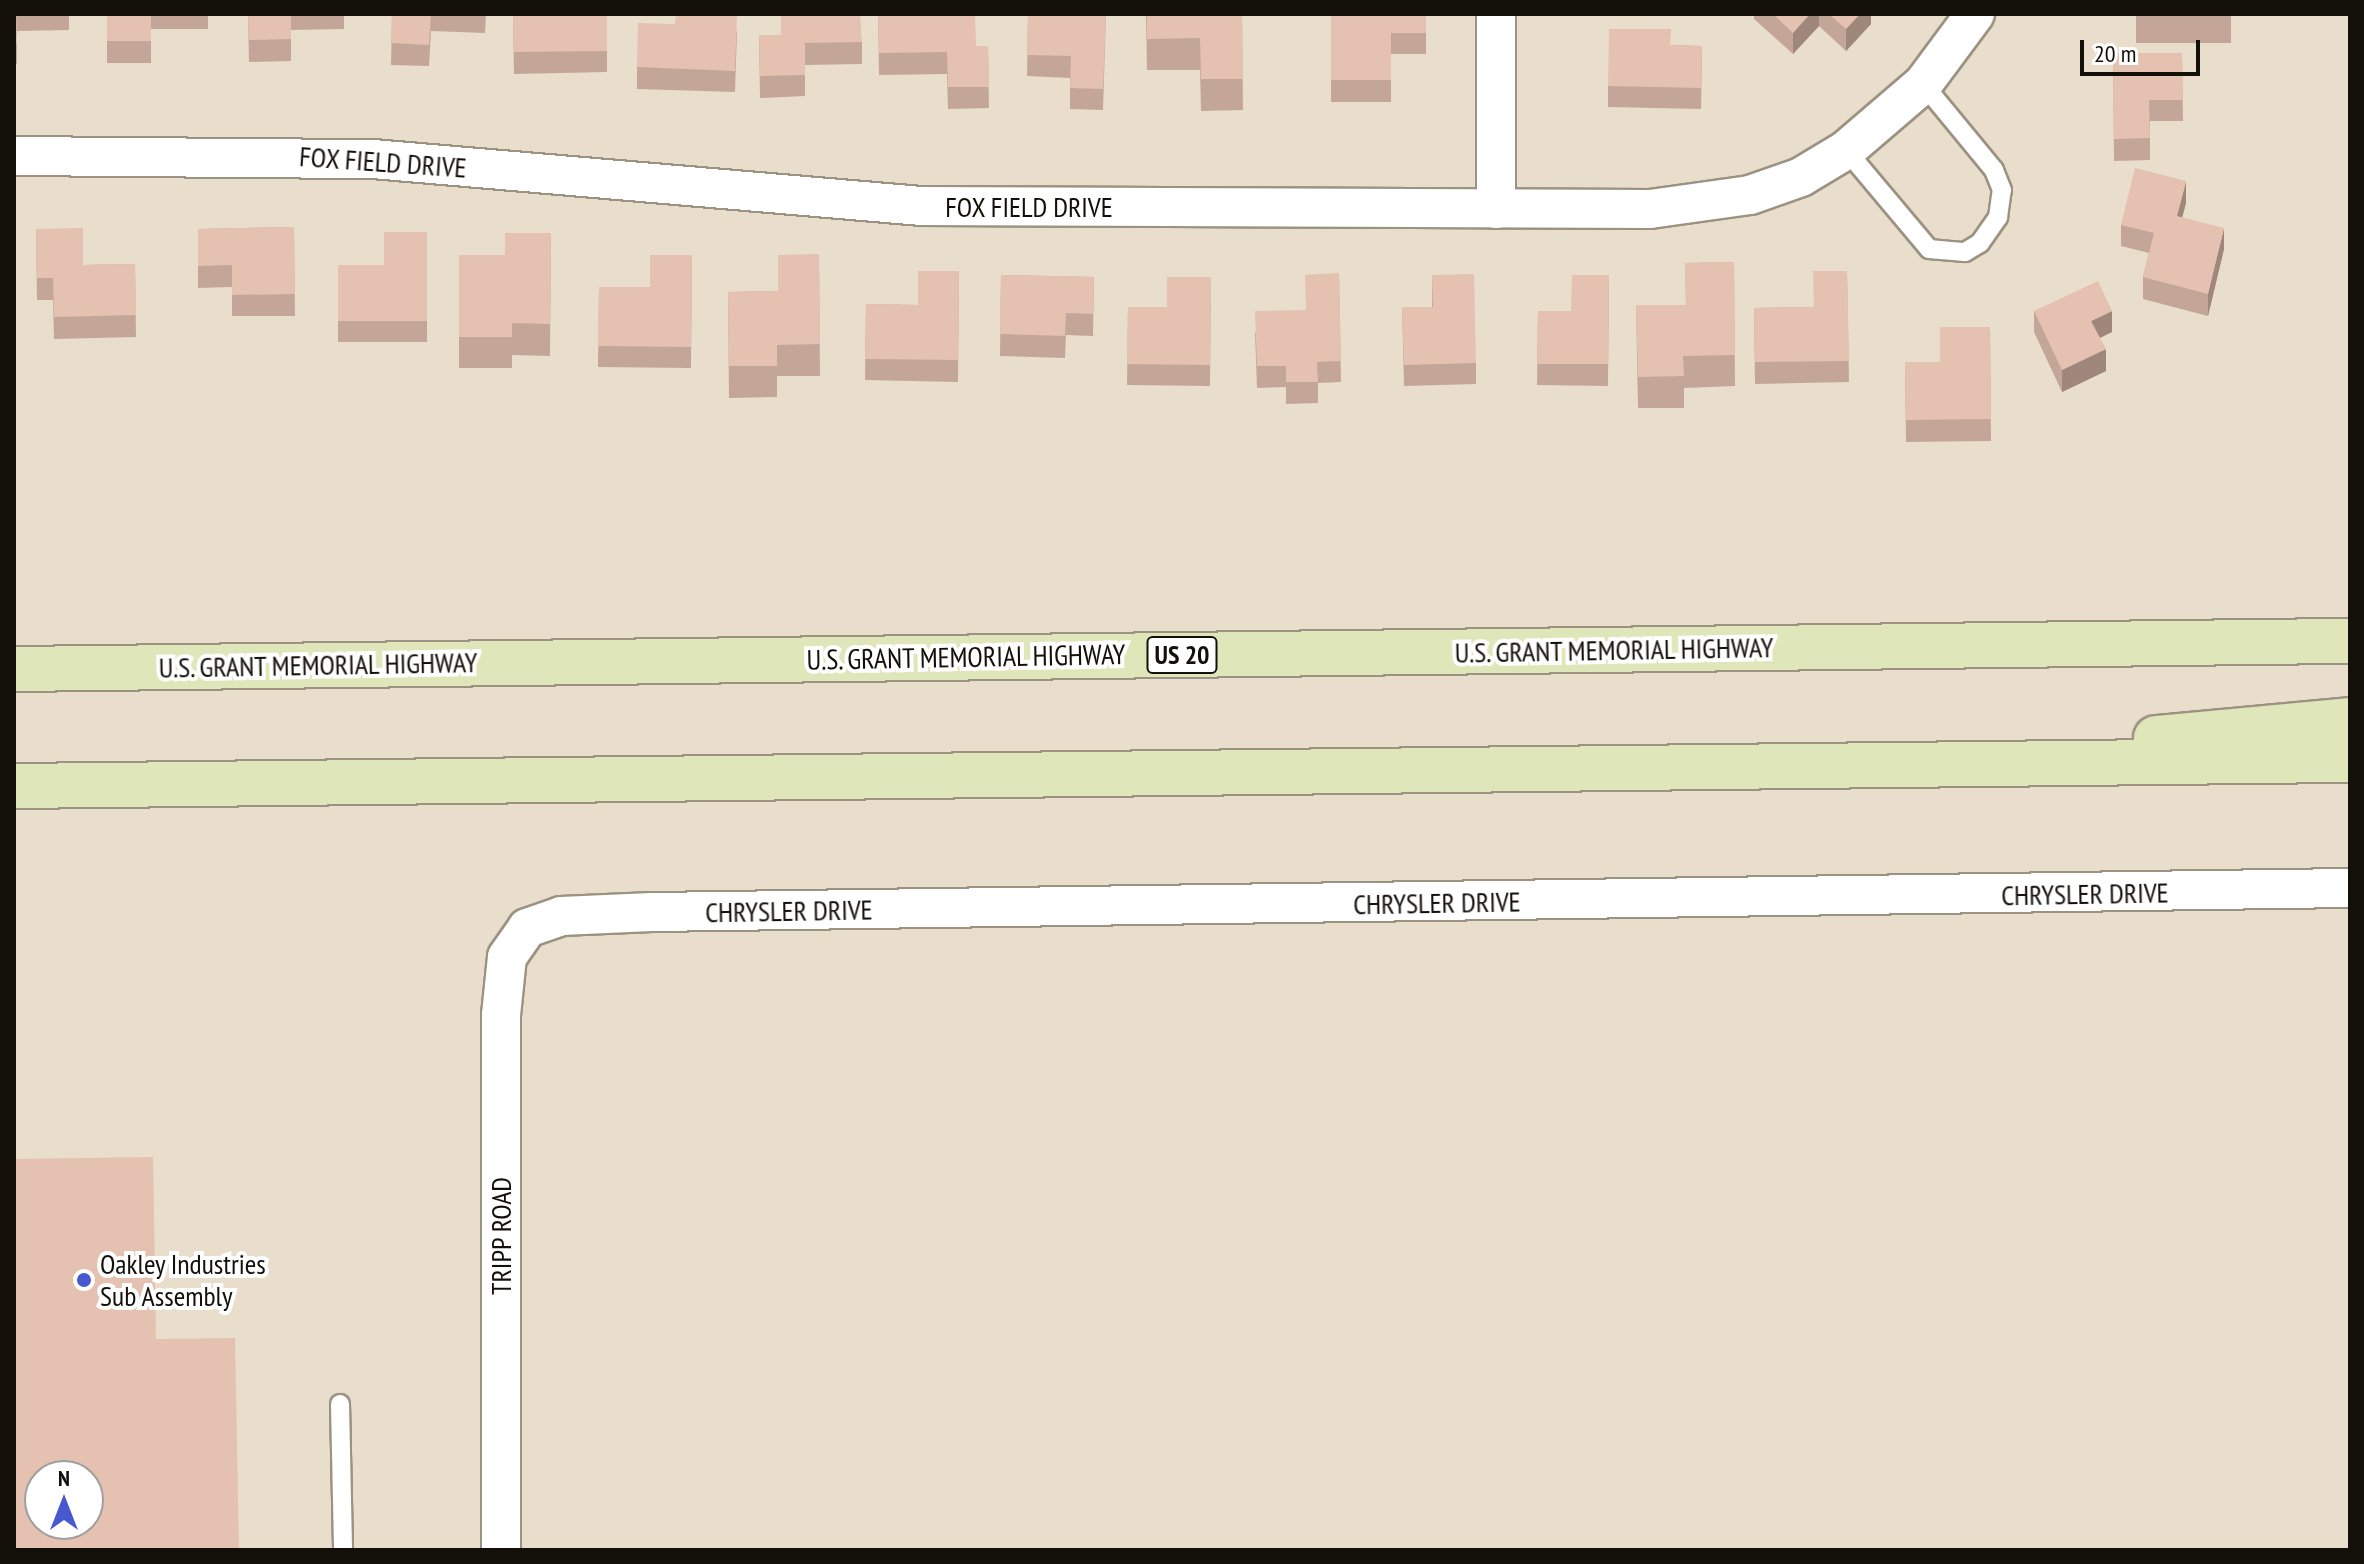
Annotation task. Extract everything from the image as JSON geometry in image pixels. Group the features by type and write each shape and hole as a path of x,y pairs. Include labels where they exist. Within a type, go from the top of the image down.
{"main road":[{"name":"U.S. GRANT MEMORIAL HIGHWAY","path":"14,669 2350,641"},
{"path":"2011,760 2229,727 2350,720"},
{"path":"14,786 2011,760 2350,760"}],"street":[{"path":"1496,14 1496,209"},
{"name":"FOX FIELD DRIVE","path":"14,156 373,159 921,206 1496,209 1695,204 1801,177 1846,150 1923,84 1975,14"},
{"name":"CHRYSLER DRIVE","path":"527,928 561,916 652,912 2350,888"},
{"name":"TRIPP ROAD","path":"501,1550 501,1015 507,957 527,928"}],"lane":[{"path":"1846,150 1929,249 1965,252 1980,243 1998,217 2002,190 1994,170 1923,84"},
{"path":"340,1404 343,1550"}],"building":[{"path":"16,14 17,43 14,43"},
{"path":"107,14 151,14 151,41 107,41"},
{"path":"248,14 291,14 291,39 249,40"},
{"path":"392,14 431,14 429,45 391,43"},
{"path":"513,14 607,14 607,51 514,52"},
{"path":"676,14 737,14 735,71 637,67 638,23 675,24"},
{"path":"781,14 860,14 862,42 805,43 805,75 760,76 759,35 781,35"},
{"path":"878,14 975,14 976,46 988,46 989,87 948,87 947,52 879,53"},
{"path":"1028,14 1106,14 1103,89 1070,88 1071,56 1027,55"},
{"path":"1147,14 1242,14 1243,79 1201,79 1200,38 1147,39"},
{"path":"1331,14 1426,14 1426,33 1391,33 1391,80 1331,80"},
{"path":"1773,14 1810,14 1793,33"},
{"path":"1829,14 1860,14 1846,29"},
{"path":"1609,29 1671,29 1670,45 1702,46 1701,88 1608,86"},
{"path":"2113,53 2182,53 2183,100 2149,100 2150,138 2114,139"},
{"path":"2135,168 2186,181 2177,216 2224,228 2208,294 2143,277 2154,233 2121,225"},
{"path":"294,227 295,294 232,295 232,265 198,266 198,229"},
{"path":"83,228 83,265 135,264 136,315 54,317 53,278 37,278 36,229"},
{"path":"384,232 427,232 427,321 338,321 338,265 384,265"},
{"path":"16,233 15,293 14,293"},
{"path":"505,233 551,233 550,324 512,323 512,337 459,337 459,255 505,255"},
{"path":"819,254 820,344 777,345 777,366 729,366 728,292 778,291 778,255"},
{"path":"650,255 692,255 691,347 598,346 599,287 650,287"},
{"path":"1734,262 1735,355 1683,356 1684,376 1638,377 1636,305 1686,305 1685,263"},
{"path":"918,271 959,271 958,360 865,359 866,304 918,305"},
{"path":"1813,271 1847,271 1849,361 1755,362 1754,308 1814,307"},
{"path":"1339,273 1341,361 1317,362 1318,382 1286,382 1286,366 1257,366 1255,311 1306,310 1305,275"},
{"path":"1474,274 1476,363 1404,365 1402,307 1433,307 1432,275"},
{"path":"1001,275 1094,277 1093,314 1066,313 1065,336 1000,334"},
{"path":"1572,275 1609,275 1608,364 1537,364 1538,311 1571,311"},
{"path":"1167,277 1211,277 1210,365 1127,364 1128,307 1167,307"},
{"path":"2098,281 2112,311 2091,321 2106,349 2062,370 2034,311"},
{"path":"1940,327 1990,327 1991,419 1906,420 1905,362 1940,362"},
{"name":"Oakley Industries Sub Assembly","path":"153,1157 156,1339 235,1338 239,1550 14,1550 14,1159"}],"place":[{"name":"Oakley Industries Sub Assembly","path":"84,1280"}]}
